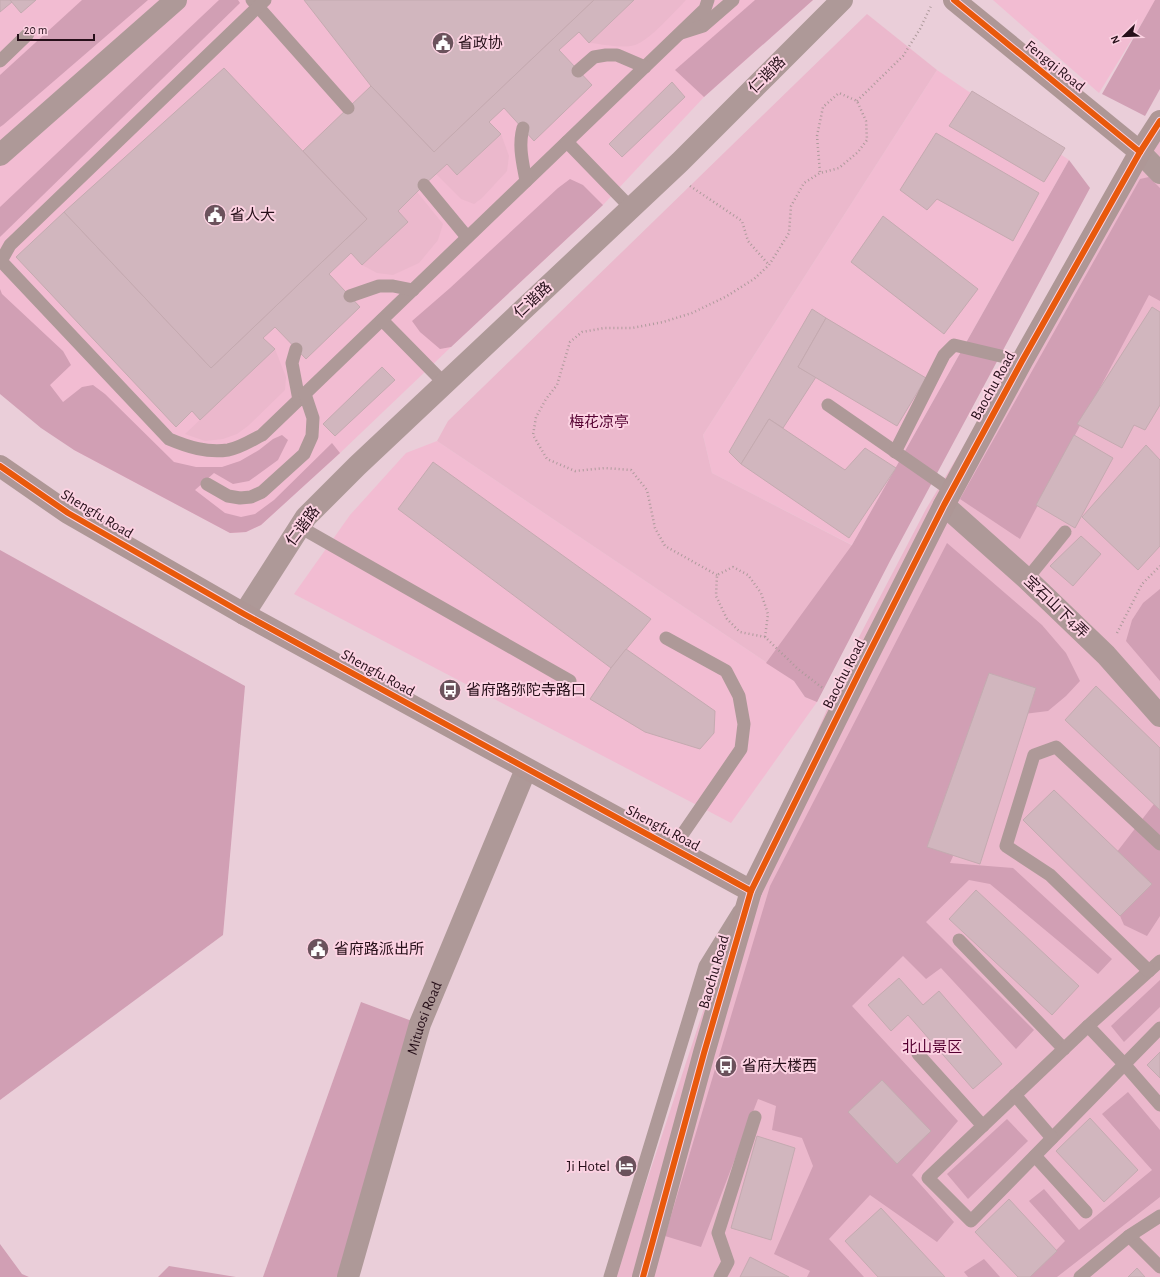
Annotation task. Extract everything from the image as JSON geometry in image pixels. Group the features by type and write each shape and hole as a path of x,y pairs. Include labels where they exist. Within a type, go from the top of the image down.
{"main road":[{"name":"Fengqi Road","path":"954,0 1140,152"},
{"name":"Baochu Road","path":"643,1277 704,1054 751,891 948,498 1022,361 1140,152 1160,121"},
{"name":"Shengfu Road","path":"0,466 68,513 244,614 751,891"}],"street":[{"path":"0,155 176,0"},
{"name":"仁谐路","path":"244,614 306,517 444,383 670,172 842,0"},
{"path":"1140,152 1160,174"},
{"name":"宝石山下4弄","path":"948,498 1027,579 1106,655 1160,716"},
{"name":"Mituosi Road","path":"348,1277 420,1024 526,769"}],"lane":[{"path":"348,108 258,2 10,245 1,261 170,439 189,447 207,450 228,450 247,443 262,435 302,397 705,9 708,0"},
{"path":"678,34 703,26 733,0"},
{"path":"0,61 28,34"},
{"path":"578,71 594,57 606,55 617,55 645,67"},
{"path":"523,128 520,137 521,154 526,181"},
{"path":"567,142 631,208"},
{"path":"424,185 467,237"},
{"path":"350,296 379,286 393,286 413,290"},
{"path":"382,320 444,383"},
{"path":"895,452 944,355 954,345 1022,361"},
{"path":"207,484 228,496 240,498 251,497 262,492 304,454 312,436 313,418 302,397 292,362 296,349"},
{"path":"828,405 895,452 948,498"},
{"path":"300,527 570,681"},
{"path":"1027,579 1065,532"},
{"path":"666,638 726,671 739,696 744,724 741,749 673,848"},
{"path":"1149,971 1050,875 1006,846 1034,755 1056,747 1160,844"},
{"path":"610,1277 705,966 751,891"},
{"path":"959,940 1064,1049"},
{"path":"1160,961 1088,1026 928,1178 971,1221 1160,1028"},
{"path":"1088,1026 1125,1064 1160,1105"},
{"path":"918,1054 983,1126"},
{"path":"1015,1095 1052,1138"},
{"path":"720,1277 728,1262 718,1233 754,1117"},
{"path":"1035,1156 1086,1212"},
{"path":"1080,1277 1129,1236 1160,1216"},
{"path":"1129,1236 1160,1267"}],"path":[{"path":"857,101 903,56 920,29 934,0"},
{"path":"717,575 665,546 656,528 647,490 631,470 605,468 575,471 547,459 533,435 536,417 546,399 557,385 570,342 582,332 604,328 632,328 663,322 692,313 726,296 754,279 769,265 789,233 791,206 804,183 820,173 840,168 858,152 867,140 866,120 857,101 839,94 823,107 817,136 820,173"},
{"path":"670,172 742,221 748,241 769,265"},
{"path":"1106,655 1142,584 1160,566"},
{"path":"717,575 733,567 748,575 761,593 768,614 765,637"},
{"path":"717,575 716,596 727,619 740,632 765,637 798,669 844,703"}],"shaded area":[{"path":"0,0 813,0 704,97 603,205 340,453 261,525 246,532 230,533 74,450 0,370"},
{"path":"82,0 148,0 0,127 0,75"},
{"path":"219,0 238,0 240,3 0,237 0,207"},
{"path":"755,0 813,0 704,97 675,70"},
{"path":"993,0 1156,0 1099,93"},
{"path":"1155,0 1160,0 1160,89 1145,116 1102,94"},
{"path":"937,70 1069,160 852,545 712,473 703,435"},
{"path":"1069,160 1090,188 890,561 817,702 805,697 794,681 766,663 852,545"},
{"path":"1149,177 1160,188 1160,301 1149,295 1020,539 960,499 1140,179"},
{"path":"570,179 583,185 603,205 451,347 440,349 420,332 412,321 558,188"},
{"path":"0,289 2,294 63,351 71,365 50,385 63,402 82,387 93,385 105,394 174,462 196,467 222,467 240,461 259,450 273,439 282,435 288,440 278,460 249,481 233,484 214,473 195,490 225,513 241,517 255,514 274,500 332,443 340,453 261,525 246,532 230,533 74,450 41,428 0,394"},
{"path":"437,441 794,681 805,697 817,702 731,823 294,594 350,515 406,453"},
{"path":"947,543 1042,625 1066,653 1080,681 1066,696 1048,711 1015,715 950,863 1013,868 1112,959 1098,974 990,884 969,880 926,922 1034,1030 1016,1049 941,968 926,979 903,956 852,1006 958,1121 912,1175 954,1222 937,1242 870,1195 829,1239 864,1277 807,1277 810,1271 774,1254 813,1166 802,1138 772,1130 776,1106 758,1099 701,1247 665,1236 770,886"},
{"path":"0,550 245,686 223,935 0,1100"},
{"path":"1160,589 1160,681 1126,641 1132,620 1143,603"},
{"path":"1154,804 1160,810 1160,916 1147,936 1124,925 1120,916 1152,884 1113,857"},
{"path":"1160,980 1160,1007 1124,1042 1111,1026"},
{"path":"361,1002 420,1024 348,1277 263,1277"},
{"path":"1128,1092 1160,1130 1160,1197 1057,1277 1030,1277 1065,1241 1029,1201 1044,1189 1079,1230 1152,1170 1102,1114"},
{"path":"1007,1119 1028,1141 968,1199 947,1174"},
{"path":"0,1244 22,1274 29,1277 0,1277"},
{"path":"984,1259 1000,1277 968,1277 964,1272"},
{"path":"169,1266 236,1277 158,1277"}],"green space":[{"path":"634,0 686,0 654,32 635,45 618,46 589,43"},
{"name":"梅花凉亭","path":"867,14 937,70 703,435 712,473 869,554 817,702 805,697 794,681 437,441 448,421"},
{"name":"北山景区","path":"1160,119 1160,1277 615,1277 731,927 858,639 926,509"},
{"path":"501,134 509,156 507,171 482,198 474,204 461,199 436,174 447,164 458,175"},
{"path":"417,192 443,224 438,240 419,263 393,275 377,273 362,265 408,222 398,211"},
{"path":"275,349 286,377 285,390 248,426 237,434 223,439 205,441 185,434"}],"building":[{"path":"0,0 10,0 12,2 0,12"},
{"path":"10,0 36,0 21,13"},
{"name":"省政协","path":"304,0 594,0 434,152 371,86"},
{"path":"594,0 634,0 589,43 579,32 559,50 592,85 534,141 504,108 489,122 501,134 457,175 447,164 424,185 398,211 408,222 362,265 351,253 329,274 360,307 306,359 275,327 263,338 275,349 200,420 192,411 176,427 16,257 64,212 211,368 367,219 303,151 371,86 434,152"},
{"name":"省人大","path":"224,68 367,219 211,368 64,212"},
{"path":"672,82 685,97 622,157 609,144"},
{"path":"972,91 1065,148 1044,182 949,126"},
{"path":"936,133 1039,193 1013,241 937,199 927,210 900,190"},
{"path":"883,216 978,289 944,334 851,262"},
{"path":"1152,307 1160,312 1160,405 1145,430 1134,425 1122,448 1077,424"},
{"path":"812,309 826,318 798,367 816,377 783,428 769,419 741,464 729,452"},
{"path":"826,318 926,378 897,426 798,367"},
{"path":"382,367 395,380 335,436 323,424"},
{"path":"769,419 845,470 865,448 896,468 849,538 741,464"},
{"path":"1074,435 1113,458 1075,528 1036,505"},
{"path":"1146,445 1160,460 1160,546 1138,570 1082,517"},
{"path":"433,462 651,619 611,668 398,509"},
{"path":"1081,536 1101,554 1073,586 1050,566"},
{"path":"626,649 715,711 714,733 700,749 645,732 590,699"},
{"path":"989,673 1036,688 980,864 927,847"},
{"path":"1096,686 1160,748 1160,810 1065,720"},
{"path":"1054,790 1152,884 1120,916 1023,820"},
{"path":"976,890 1079,986 1052,1015 949,919"},
{"path":"899,978 923,1005 939,991 1002,1064 973,1089 908,1015 891,1031 868,1005"},
{"path":"1160,1052 1160,1078 1147,1065"},
{"path":"882,1080 931,1131 897,1164 848,1112"},
{"path":"1090,1118 1138,1170 1104,1202 1056,1151"},
{"path":"757,1136 795,1148 771,1240 731,1228"},
{"path":"1009,1199 1057,1251 1030,1277 1018,1277 975,1232"},
{"path":"881,1208 945,1277 878,1277 845,1241"},
{"path":"750,1257 789,1277 740,1277"},
{"path":"1137,1268 1145,1277 1128,1277"}],"cycle path":[{"path":"954,0 1140,152"},
{"path":"643,1277 704,1053 751,891 944,505 1022,361 1140,152 1160,121"},
{"path":"0,466 68,513 244,614 751,891"}],"place":[{"name":"省政协","path":"443,43"},
{"name":"省人大","path":"215,215"},
{"name":"省府路弥陀寺路口","path":"450,690"},
{"name":"省府路派出所","path":"318,949"},
{"name":"省府大楼西","path":"726,1066"},
{"name":"Ji Hotel","path":"626,1166"}]}
